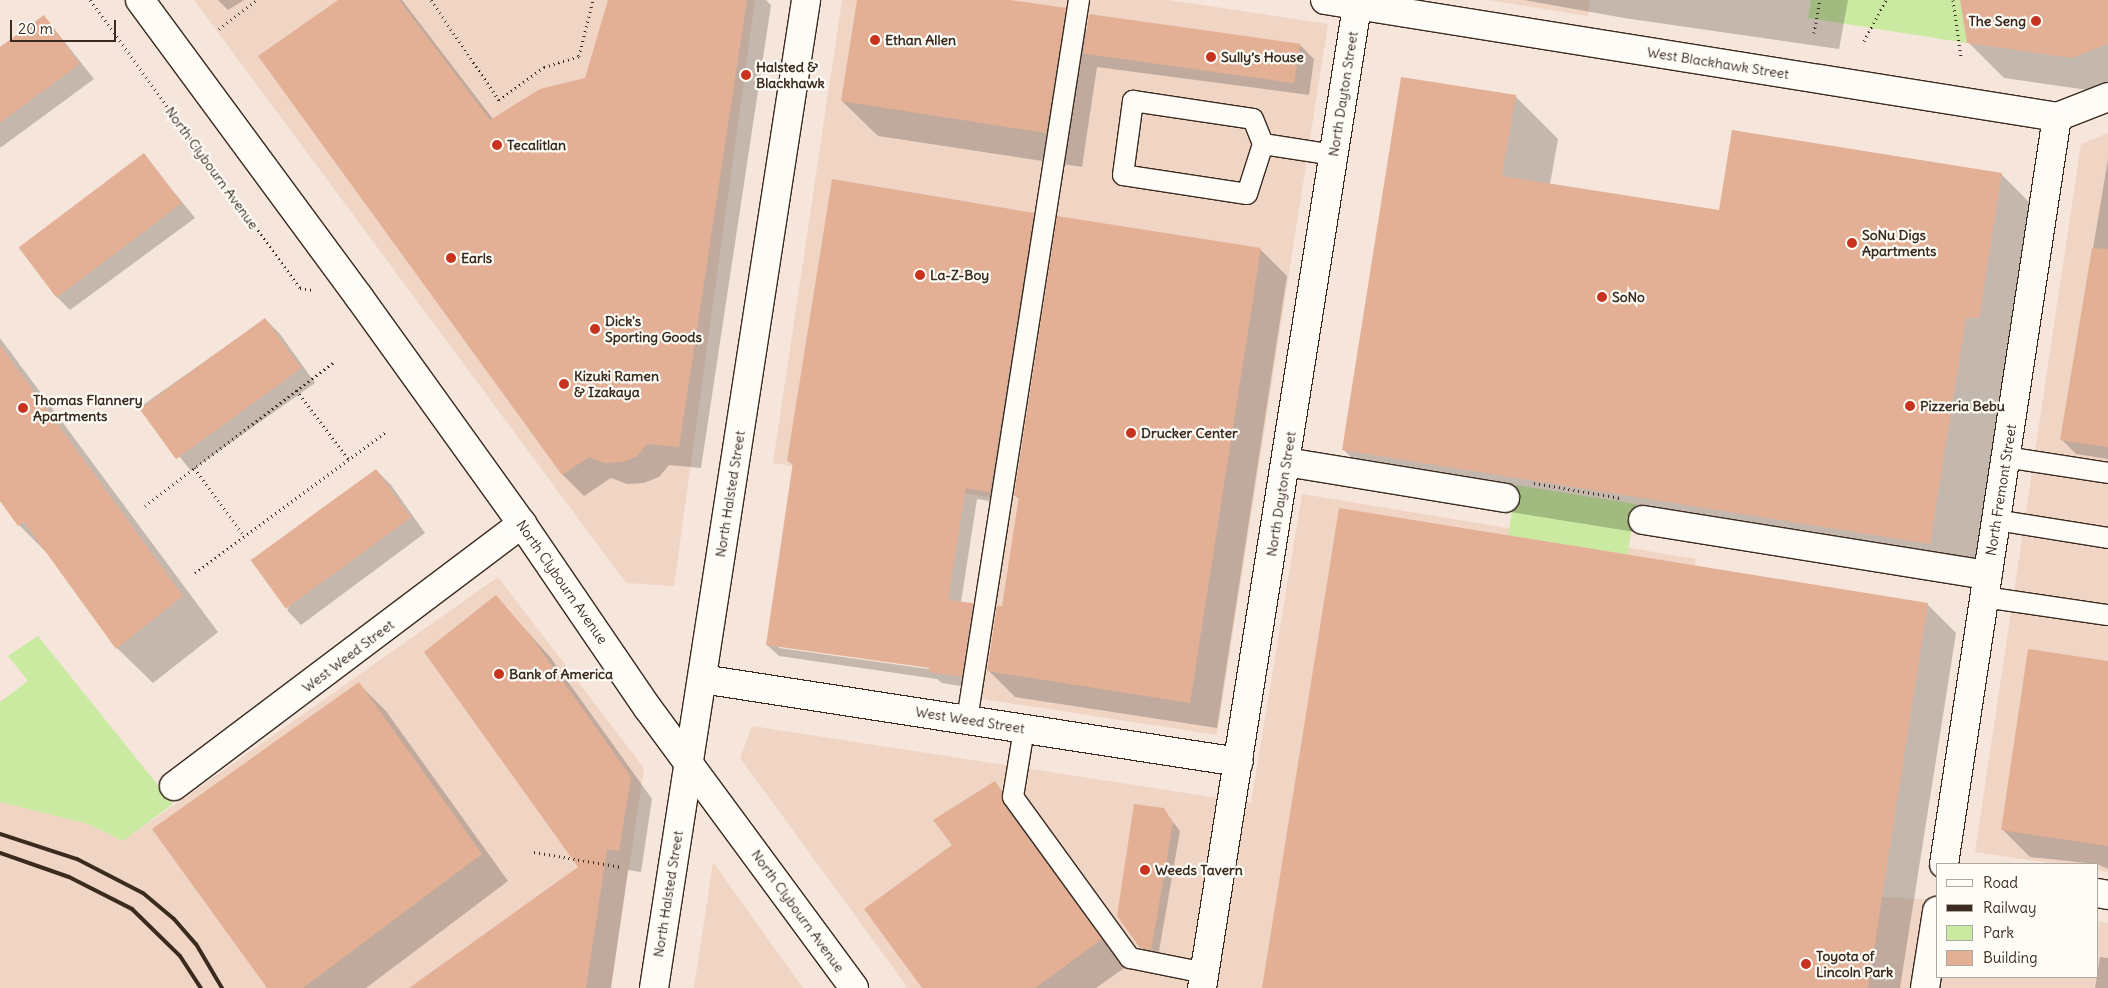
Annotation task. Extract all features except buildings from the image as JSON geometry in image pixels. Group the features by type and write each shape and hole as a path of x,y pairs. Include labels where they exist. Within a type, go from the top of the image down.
{"street":[{"name":"North Clybourn Avenue","path":"140,0 359,298 522,524 689,763 854,988"},
{"name":"North Halsted Street","path":"654,988 806,0"},
{"name":"West Blackhawk Street","path":"1325,0 1357,3 2057,117"},
{"name":"North Dayton Street","path":"1204,980 1357,3"},
{"path":"2057,117 2108,97"},
{"name":"North Fremont Street","path":"1944,863 2057,117"},
{"path":"1286,462 1505,498"},
{"path":"1643,520 1986,586"},
{"name":"West Weed Street","path":"174,786 522,524"},
{"name":"West Weed Street","path":"702,679 1239,762"},
{"path":"1925,988 1936,917"}],"lane":[{"path":"967,720 1079,0"},
{"path":"1133,101 1253,119 1263,144 1247,194 1122,175 1133,101"},
{"path":"1263,144 1333,155"},
{"path":"2006,457 2108,473"},
{"path":"1996,520 2108,538"},
{"path":"1986,586 2108,615"},
{"path":"1024,729 1013,797 1130,958 1204,980"}],"path":[{"name":"North Clybourn Avenue","path":"90,0 300,288 359,298"},
{"path":"219,29 257,0"},
{"path":"431,0 499,100 544,67 579,56 593,0"},
{"path":"1814,33 1820,0"},
{"path":"1864,41 1886,0"},
{"path":"1953,0 1961,57"},
{"path":"145,506 335,361"},
{"path":"296,390 349,460"},
{"path":"195,573 387,431"},
{"path":"194,468 244,536"},
{"path":"1505,498 1509,479 1646,502 1643,520"},
{"path":"534,852 622,867"}],"shaded area":[{"path":"194,0 755,0 674,586 626,583"},
{"path":"842,0 1169,0 1328,24 1217,735 970,697 1001,499 773,463"},
{"path":"1488,0 1590,0 1588,16"},
{"path":"2108,133 2108,872 2098,870 2098,863 2051,863 1975,852 2081,144"},
{"path":"1302,494 1696,559 1649,861 1884,897 1936,900 1936,978 2098,978 2098,921 2108,923 2108,988 908,988 740,758 752,726 1251,803"},
{"path":"498,577 644,768 611,988 0,988 0,802 88,824 123,841"},
{"path":"713,862 803,988 694,988"}],"green space":[{"path":"1811,0 1960,0 1967,43 1808,18"},
{"path":"1516,485 1636,504 1628,554 1508,535"},
{"path":"38,636 173,804 123,841 88,824 0,802 0,702 28,681 8,656"}],"railway":[{"path":"0,834 77,859 143,893 174,919 196,944 222,988"},
{"path":"0,853 69,877 132,909 180,956 201,988"}],"place":[{"name":"The Seng","path":"2036,21"},
{"name":"Ethan Allen","path":"875,40"},
{"name":"Sully’s House","path":"1211,57"},
{"name":"Halsted & Blackhawk","path":"746,75"},
{"name":"Tecalitlan","path":"497,145"},
{"name":"SoNu Digs Apartments","path":"1852,243"},
{"name":"Earls","path":"451,258"},
{"name":"La-Z-Boy","path":"920,275"},
{"name":"SoNo","path":"1602,297"},
{"name":"Dick's Sporting Goods","path":"595,329"},
{"name":"Kizuki Ramen & Izakaya","path":"564,384"},
{"name":"Pizzeria Bebu","path":"1910,406"},
{"name":"Thomas Flannery Apartments","path":"23,408"},
{"name":"Drucker Center","path":"1131,433"},
{"name":"Bank of America","path":"499,674"},
{"name":"Weeds Tavern","path":"1145,870"},
{"name":"Toyota of Lincoln Park","path":"1806,964"}]}
